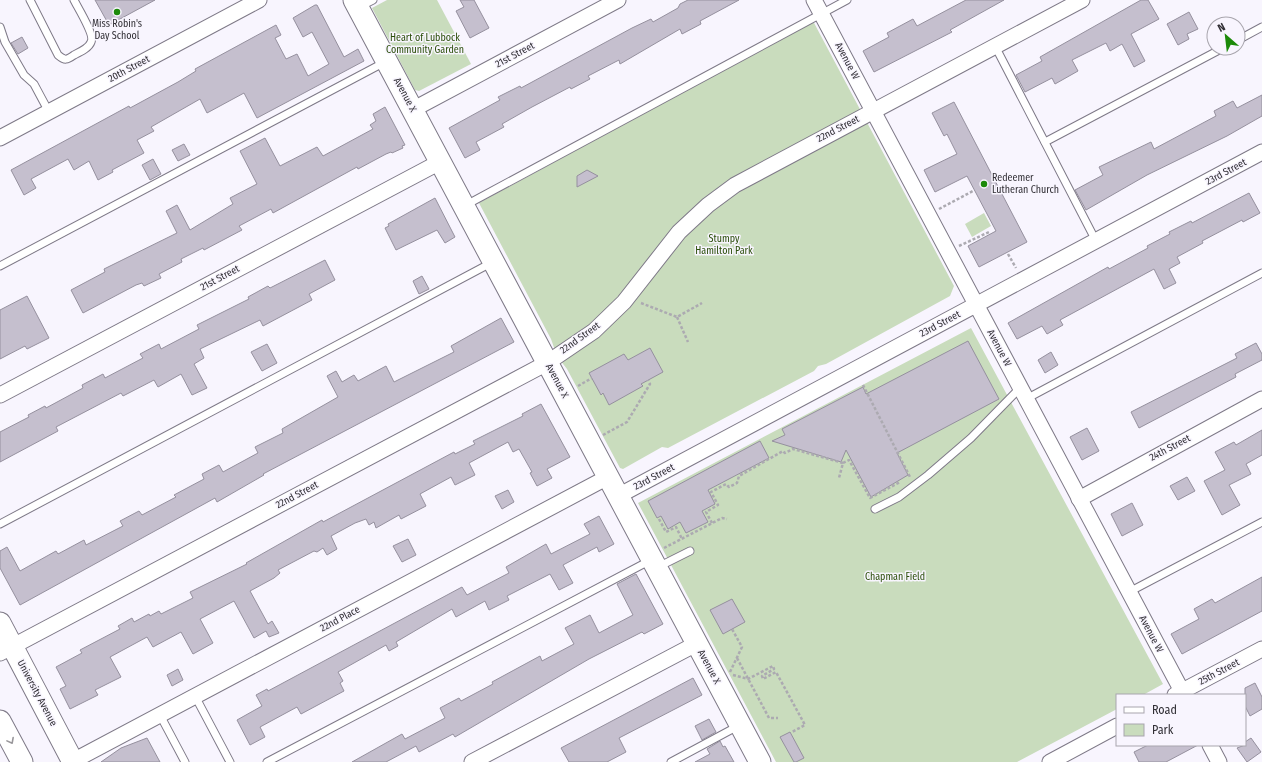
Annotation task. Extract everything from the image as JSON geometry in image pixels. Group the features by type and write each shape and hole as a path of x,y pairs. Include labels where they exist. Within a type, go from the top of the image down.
{"street":[{"name":"20th Street","path":"0,138 259,0"},
{"name":"21st Street","path":"412,110 618,0"},
{"name":"Avenue W","path":"814,0 1129,592 1180,694"},
{"name":"22nd Street","path":"6,650 547,363 594,330 624,302 680,232 708,205 741,181 1082,0"},
{"name":"Avenue X","path":"362,3 386,61 618,496 657,559 696,644 760,762"},
{"name":"23rd Street","path":"618,496 1262,152"},
{"name":"21st Street","path":"0,395 440,162"},
{"name":"24th Street","path":"1079,499 1262,399"},
{"name":"22nd Place","path":"73,762 608,477"},
{"name":"University Avenue","path":"0,623 6,650 73,762"},
{"path":"472,762 696,644"},
{"name":"25th Street","path":"1180,694 1262,649"},
{"path":"0,721 22,762"},
{"path":"1050,762 1116,727"},
{"path":"1211,746 1219,762"}],"lane":[{"path":"30,0 58,55 67,60 85,49 91,43 92,36 74,0"},
{"path":"464,206 847,0"},
{"path":"0,26 5,42 24,75 34,84 48,112"},
{"path":"1246,36 1262,27"},
{"path":"995,46 1096,241"},
{"path":"1045,142 1208,56"},
{"path":"0,266 386,61"},
{"path":"0,524 493,262"},
{"path":"874,509 899,497 928,475 1023,394 1262,273"},
{"path":"1129,592 1262,522"},
{"path":"267,762 657,559 690,551"},
{"path":"195,696 230,762"},
{"path":"160,715 186,762"},
{"path":"671,762 740,725"}],"path":[{"path":"928,215 973,191"},
{"path":"948,252 989,232"},
{"path":"639,302 677,317 688,342"},
{"path":"677,317 702,303"},
{"path":"576,387 592,378"},
{"path":"602,435 627,422 650,384 648,380"},
{"path":"712,523 706,512 718,505 711,492 726,484 729,487 737,483 739,476 783,451 785,453 793,449 843,463 850,460 870,498 910,477 863,385"},
{"path":"839,478 843,463"},
{"path":"657,559 682,539 722,518 727,519"},
{"path":"659,519 666,532 676,527 682,539"},
{"path":"732,629 742,647 729,674 748,680 773,666 774,669 762,676 763,679 776,672 805,725 792,732"},
{"path":"737,658 770,718 778,718"}],"green space":[{"name":"Heart of Lubbock Community Garden","path":"387,0 437,0 471,64 419,91 415,90 372,8"},
{"name":"Stumpy Hamilton Park","path":"813,21 954,286 950,296 826,364 818,366 814,371 668,448 662,447 623,469 620,468 567,369 557,356 551,339 479,203"},
{"path":"984,213 991,226 972,237 965,224"},
{"name":"Chapman Field","path":"971,328 1163,684 1145,694 1116,694 1116,710 1017,762 776,762 638,503"}],"building":[{"name":"Miss Robin's Day School","path":"95,0 155,0 109,25"},
{"path":"460,0 474,0 489,28 470,38 456,11 464,7"},
{"path":"688,0 739,0 700,21 701,24 682,34 680,29 620,64 619,60 588,76 590,79 571,89 570,87 502,124 504,127 476,142 480,150 465,158 449,128 500,100 498,97 520,86 521,88 632,28 651,19 653,22 678,8 680,4"},
{"path":"966,0 1004,0 950,30 952,32 874,72 863,51 889,37 887,33 913,19 917,26"},
{"path":"1141,0 1148,0 1159,19 1131,34 1145,61 1134,67 1122,44 1110,51 1106,43 1072,60 1078,71 1055,84 1052,78 1025,92 1016,75 1042,61 1040,57"},
{"path":"317,5 344,57 358,49 364,61 257,118 244,93 207,113 200,99 151,127 154,131 137,140 144,153 112,170 113,172 98,180 89,161 74,170 68,159 31,179 36,188 24,195 11,170 129,106 130,108 178,82 196,71 195,69 276,25 281,35 275,38 286,59 297,54 308,76 329,64 312,32 303,37 293,18"},
{"path":"1189,12 1198,29 1187,34 1189,39 1178,45 1167,24"},
{"path":"22,37 28,48 18,54 11,43"},
{"path":"1262,95 1262,116 1227,136 1147,175 1086,210 1075,190 1103,175 1099,167 1151,142 1154,149 1216,116 1214,111 1233,101 1237,108"},
{"name":"Redeemer Lutheran Church","path":"954,102 1027,242 979,267 968,246 996,231 967,176 935,192 924,170 957,154 947,134 944,136 932,113"},
{"path":"385,107 405,145 402,146 403,148 386,154 358,169 357,167 273,213 271,209 239,226 242,230 204,250 203,248 181,259 182,262 159,274 161,278 144,286 142,283 136,285 83,313 71,290 105,272 104,269 177,233 166,211 177,205 190,230 233,204 230,198 257,184 240,151 265,138 280,166 317,147 323,156 373,129 370,125 376,121 373,114"},
{"path":"184,144 190,155 178,161 172,150"},
{"path":"153,159 161,174 150,180 142,165"},
{"path":"587,170 598,176 577,187 577,176"},
{"path":"1249,193 1260,213 1243,222 1242,220 1202,241 1203,243 1177,257 1180,263 1169,269 1176,283 1164,289 1154,269 1060,320 1063,325 1047,334 1042,326 1017,339 1008,323 1108,267 1109,269 1148,248 1147,246 1170,234 1169,232 1191,221 1192,223"},
{"path":"435,198 455,237 445,243 437,230 396,250 385,228 389,226 388,224"},
{"path":"325,260 335,280 309,294 312,300 263,326 260,320 200,349 204,358 194,364 207,388 192,395 181,374 158,387 154,380 123,396 121,393 56,427 58,431 0,462 0,432 29,417 28,415 45,406 46,408 83,388 82,385 103,374 105,378 143,358 140,354 159,344 161,349 199,329 197,325 249,299 248,297 268,286 270,288"},
{"path":"422,276 429,289 419,294 413,281"},
{"path":"27,296 49,338 27,349 25,346 0,359 0,310"},
{"path":"501,318 514,342 263,474 264,475 217,502 215,498 20,605 0,568 0,551 7,547 20,571 56,551 58,554 84,540 86,545 123,526 120,521 139,511 142,515 176,497 174,495 204,479 202,474 219,465 223,472 258,453 255,447 283,433 282,429 338,397 327,376 336,371 342,382 354,375 358,381 386,366 394,382 454,352 451,346"},
{"path":"968,341 999,399 897,453 908,475 871,497 846,450 841,462 772,441 785,435 782,429 863,387 866,394"},
{"path":"1256,343 1262,354 1262,360 1235,374 1236,377 1139,428 1131,412 1237,358 1235,354"},
{"path":"267,344 277,363 262,371 251,352"},
{"path":"650,348 663,372 641,384 643,386 609,405 603,393 601,395 589,373 624,354 628,360"},
{"path":"1051,352 1058,365 1045,373 1038,360"},
{"path":"541,404 570,457 547,469 552,478 537,486 530,473 532,472 519,449 513,452 508,442 469,463 475,475 455,485 451,477 420,494 426,506 401,519 399,515 376,528 374,522 369,525 366,519 355,523 331,536 337,549 327,555 323,548 317,552 314,551 278,570 280,573 274,578 250,591 268,624 272,621 279,633 269,637 266,631 254,638 234,601 200,619 213,643 193,654 181,632 153,647 147,637 110,657 121,677 95,690 98,695 70,709 60,689 66,686 56,667 82,653 80,650 120,629 118,626 132,618 134,622 149,614 150,616 159,611 161,614 193,598 190,592 247,564 246,563 322,520 323,522 454,452 455,454 475,444 473,441 523,416 522,414"},
{"path":"1087,428 1099,451 1082,460 1070,437"},
{"path":"1262,430 1262,455 1246,464 1251,474 1229,485 1240,505 1222,515 1204,481 1225,470 1215,452 1234,442 1236,445"},
{"path":"760,441 769,458 708,490 715,504 702,511 708,522 686,533 680,522 668,529 661,516 657,518 648,501"},
{"path":"1187,477 1195,491 1178,500 1170,486"},
{"path":"508,490 514,502 502,509 495,496"},
{"path":"1132,503 1143,525 1122,536 1111,514"},
{"path":"599,516 614,544 599,552 597,547 563,565 573,583 559,590 550,574 507,596 509,600 489,610 485,601 456,617 452,609 396,642 398,646 389,651 386,645 338,672 343,681 340,683 344,691 301,714 297,707 260,727 265,737 250,745 237,720 262,706 256,695 267,689 268,691 462,587 467,595 509,573 506,567 546,544 551,554 590,534 584,524"},
{"path":"408,539 416,555 402,562 393,546"},
{"path":"636,574 663,624 644,634 642,632 589,659 455,737 453,734 419,752 416,746 386,762 352,762 402,734 405,739 445,718 440,708 459,698 461,701 540,656 542,661 574,644 565,628 590,615 599,633 633,615 617,584"},
{"path":"1262,577 1262,611 1182,654 1171,634 1199,619 1194,609 1212,599 1215,603"},
{"path":"732,599 745,622 723,634 710,610"},
{"path":"178,669 183,680 172,686 167,675"},
{"path":"693,678 702,695 619,738 626,752 607,762 569,762 561,748"},
{"path":"1255,683 1262,697 1262,709 1250,716 1246,708 1245,688"},
{"path":"709,719 716,732 702,740 695,726"},
{"path":"790,732 804,758 796,762 794,762 780,737"},
{"path":"147,738 160,762 101,762 121,748"},
{"path":"1251,738 1261,752 1247,762 1237,748 1246,746 1246,741"},
{"path":"720,741 723,747 725,746 734,762 695,762 710,754 707,749"},
{"path":"1146,746 1196,746 1166,762 1139,762 1134,752"}],"place":[{"name":"Miss Robin's Day School","path":"117,12"},
{"name":"Redeemer Lutheran Church","path":"984,184"}]}
